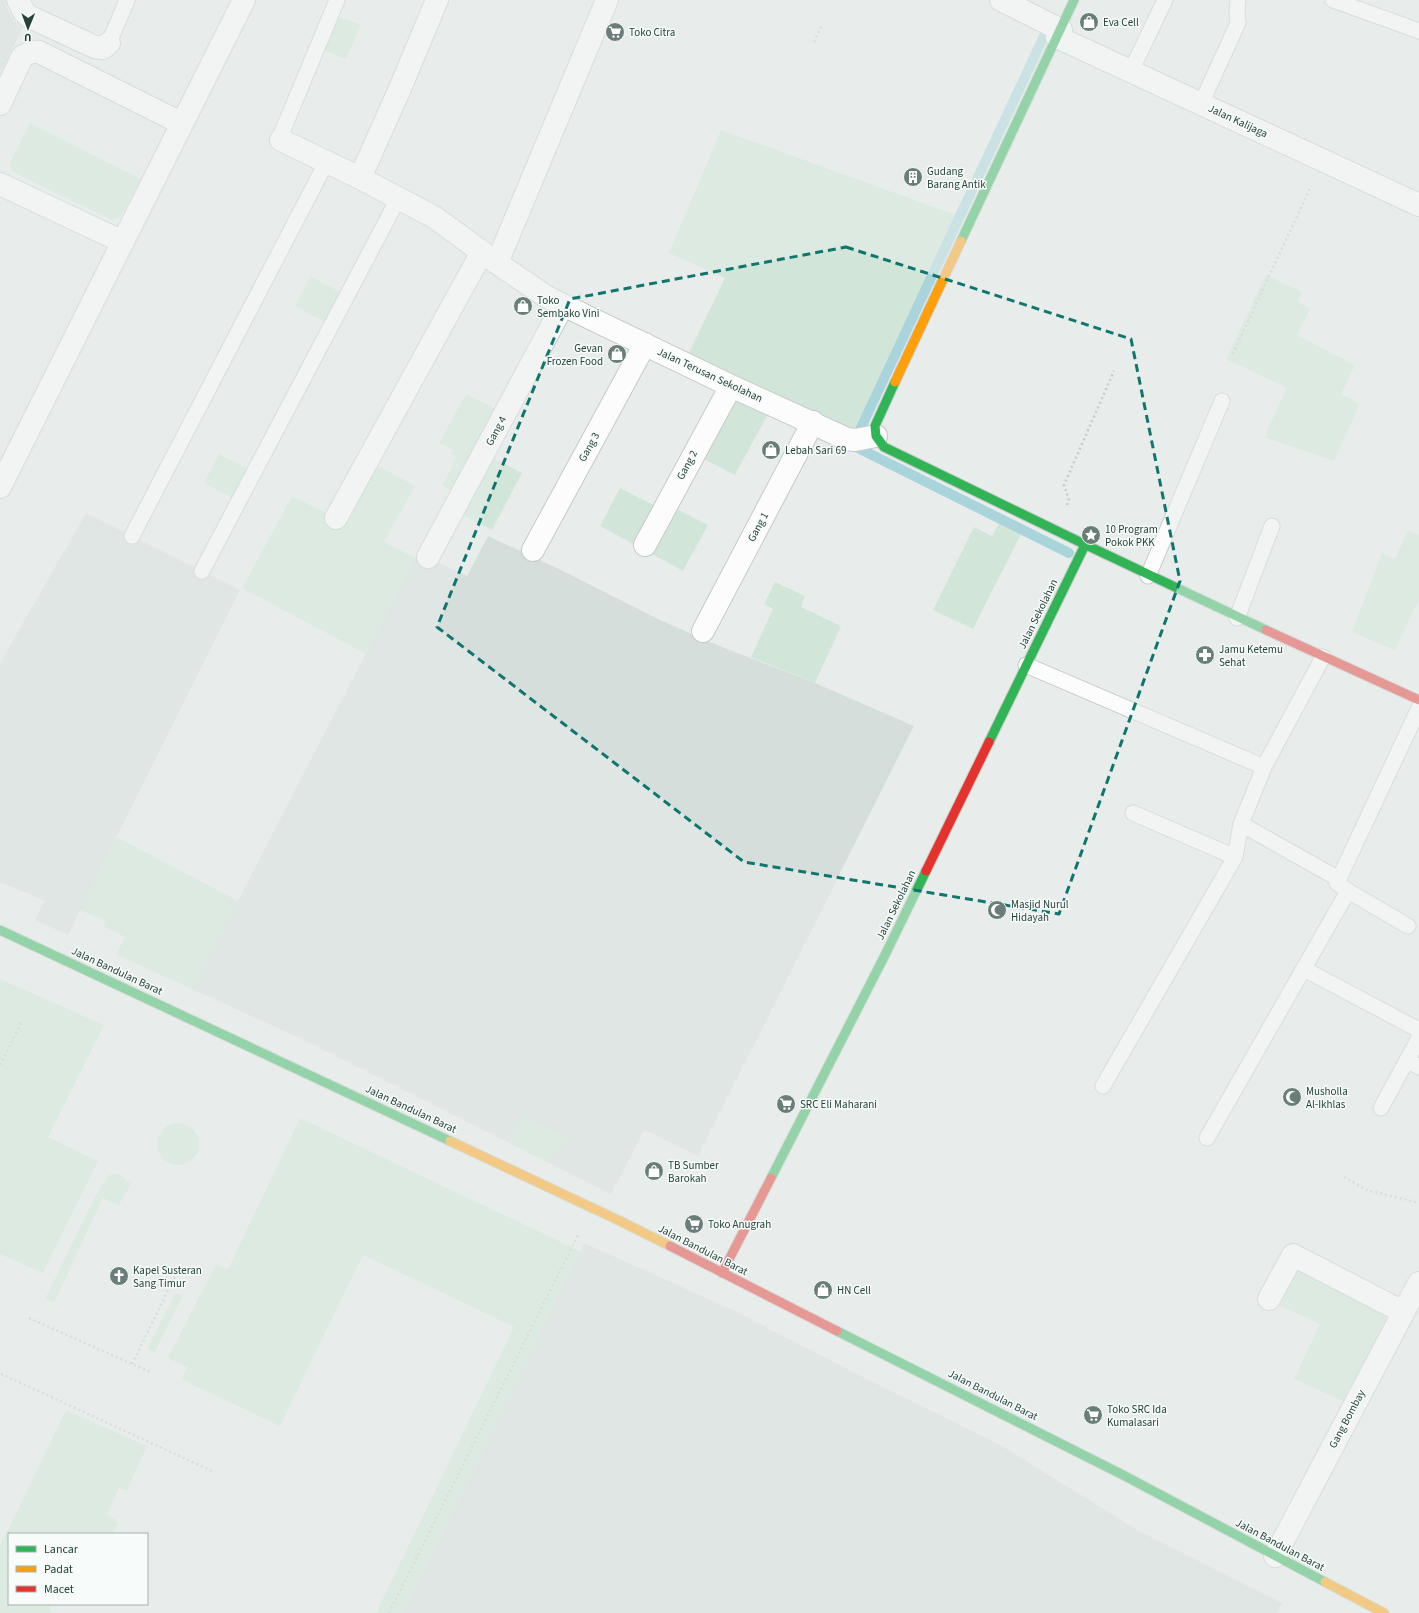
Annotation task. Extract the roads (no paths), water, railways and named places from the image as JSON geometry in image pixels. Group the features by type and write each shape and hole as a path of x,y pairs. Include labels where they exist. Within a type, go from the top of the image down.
{"street":[{"path":"18,0 24,12 30,17 95,47 103,48 109,43"},
{"path":"0,486 244,0"},
{"path":"360,178 438,0"},
{"path":"336,518 490,257 607,0"},
{"name":"Jalan Kalijaga","path":"1001,0 1059,34 1131,71 1419,205"},
{"path":"1074,0 876,423 874,428 876,436 884,447 1054,531 1237,618 1419,700"},
{"path":"0,104 22,57 34,51 39,52 181,123"},
{"name":"Jalan Terusan Sekolahan","path":"281,140 399,197 438,219 490,257 555,301 731,386 813,422 847,439 855,440 876,436"},
{"path":"0,184 123,242"},
{"name":"Gang 4","path":"428,557 555,301"},
{"name":"Gang 3","path":"533,550 645,344"},
{"name":"Gang 2","path":"645,545 731,386"},
{"name":"Gang 1","path":"703,631 813,422"},
{"name":"Jalan Sekolahan","path":"722,1273 885,955 1085,545"},
{"name":"Jalan Bandulan Barat","path":"0,930 192,1018 592,1208 1124,1475 1275,1556 1364,1609 1384,1613"},
{"path":"1269,1299 1293,1255 1403,1312"},
{"name":"Gang Bombay","path":"1275,1556 1419,1283"}],"lane":[{"path":"109,43 128,0"},
{"path":"281,140 280,137 337,0"},
{"path":"1131,71 1165,0"},
{"path":"1201,104 1238,23 1236,13 1238,0"},
{"path":"1333,0 1419,31"},
{"path":"132,536 327,161"},
{"path":"202,571 399,197"},
{"path":"1148,576 1222,401"},
{"path":"1237,618 1272,526"},
{"path":"1103,1086 1235,857 1241,824 1264,767 1323,657"},
{"path":"1026,665 1264,767"},
{"path":"1408,926 1337,884 1419,708"},
{"path":"1133,813 1235,857"},
{"path":"1241,824 1339,879"},
{"path":"1207,1138 1348,891"},
{"path":"1304,969 1419,1030"},
{"path":"1381,1108 1413,1064 1419,1038"}],"waterway":[{"path":"860,430 1044,36"},
{"path":"852,445 1069,553"}],"place":[{"name":"Eva Cell","path":"1089,22"},
{"name":"Toko Citra","path":"615,32"},
{"name":"Gudang Barang Antik","path":"913,177"},
{"name":"Toko Sembako Vini","path":"523,306"},
{"name":"Gevan Frozen Food","path":"617,354"},
{"name":"Lebah Sari 69","path":"771,450"},
{"name":"10 Program Pokok PKK","path":"1091,535"},
{"name":"Jamu Ketemu Sehat","path":"1205,655"},
{"name":"Masjid Nurul Hidayah","path":"997,910"},
{"name":"Musholla Al-Ikhlas","path":"1292,1097"},
{"name":"SRC Eli Maharani","path":"786,1104"},
{"name":"TB Sumber Barokah","path":"654,1171"},
{"name":"Toko Anugrah","path":"694,1224"},
{"name":"Kapel Susteran Sang Timur","path":"119,1276"},
{"name":"HN Cell","path":"823,1290"},
{"name":"Toko SRC Ida Kumalasari","path":"1093,1415"}]}
